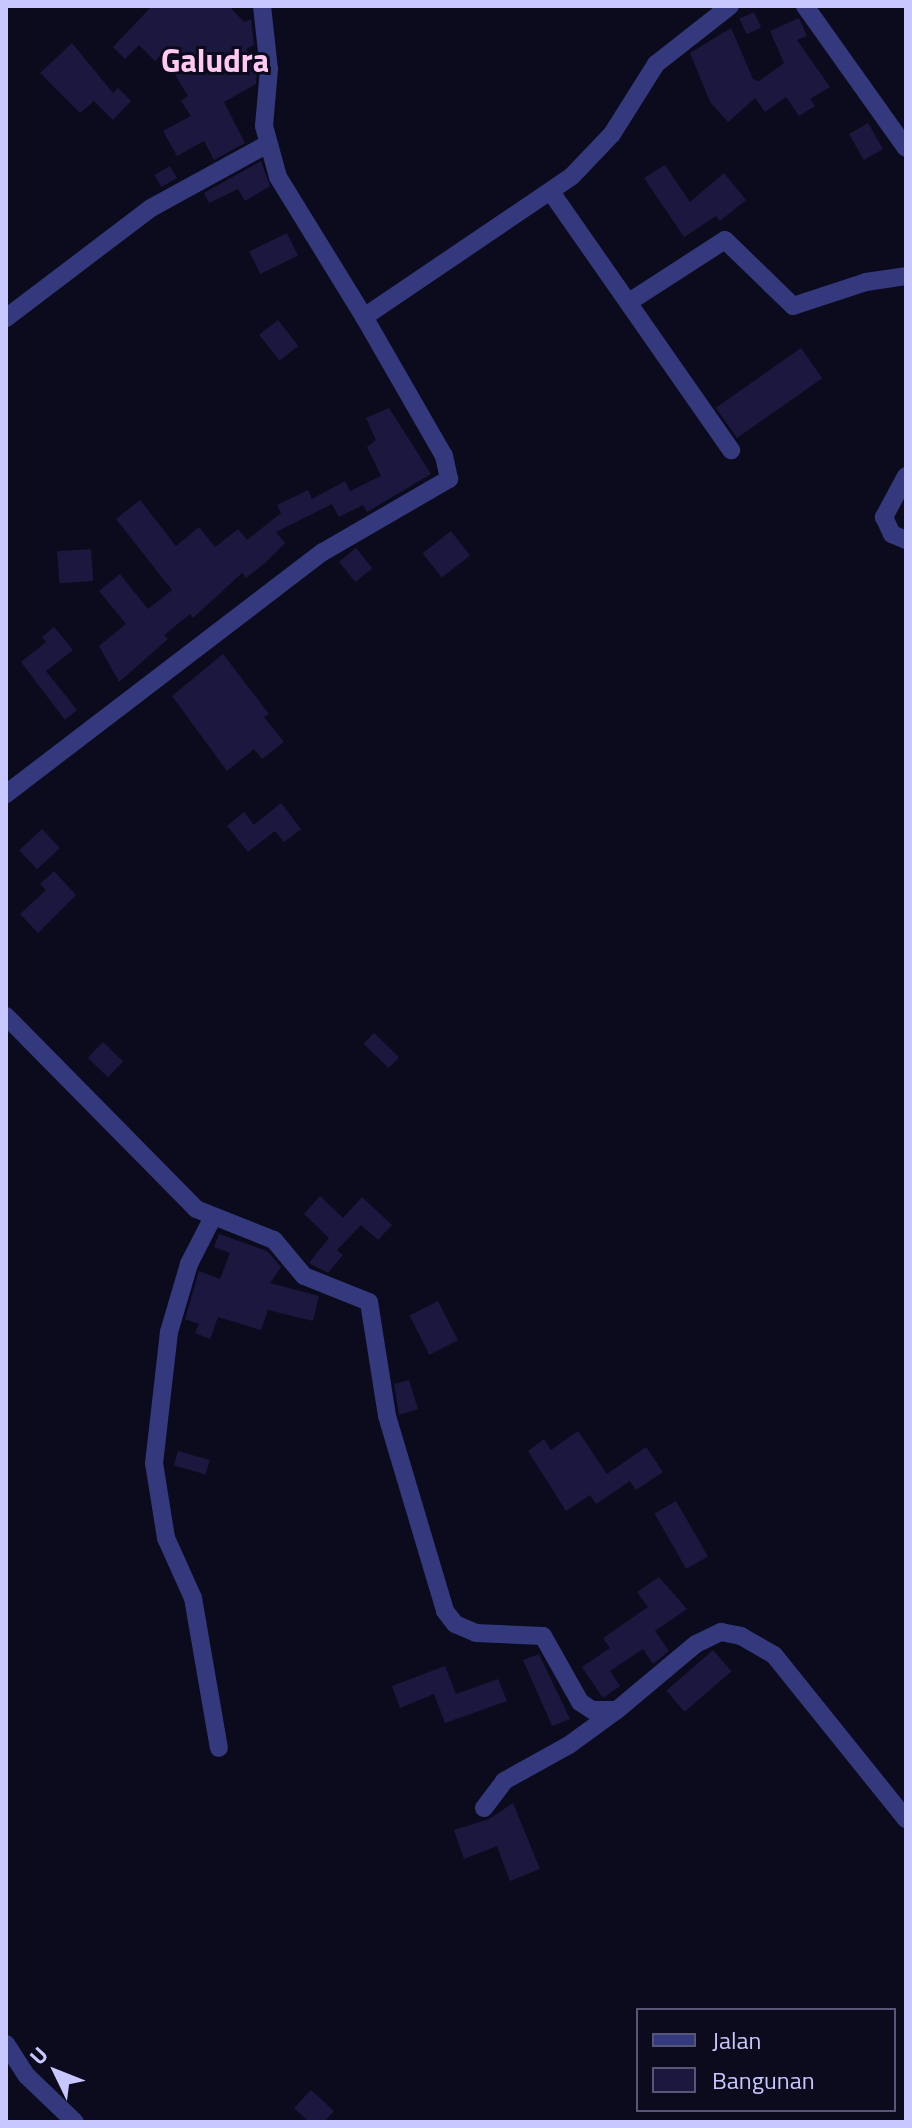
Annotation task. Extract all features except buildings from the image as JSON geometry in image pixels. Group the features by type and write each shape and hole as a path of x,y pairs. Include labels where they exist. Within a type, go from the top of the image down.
{"street":[{"path":"6,794 323,552 449,479 444,456 278,177 264,126 269,69 262,6"},
{"path":"364,317 551,192 612,134 656,64 730,6"},
{"path":"805,6 906,148"},
{"path":"6,318 151,208 268,144"},
{"path":"551,192 731,450"},
{"path":"629,302 725,240 793,306 866,282 906,276"},
{"path":"906,476 884,517 892,534 906,540"},
{"path":"6,1016 186,1200 213,1217 274,1240 304,1276 369,1302 387,1416 449,1617 476,1633 543,1636 580,1702 592,1710 617,1710"},
{"path":"213,1217 189,1264 169,1332 154,1463 166,1538 193,1598 219,1748"},
{"path":"484,1808 504,1781 569,1745 617,1710 696,1644 730,1632 774,1655 906,1819"},
{"path":"6,2044 27,2076 75,2122"}],"district":[{"name":"Galudra","path":"215,60"}]}
